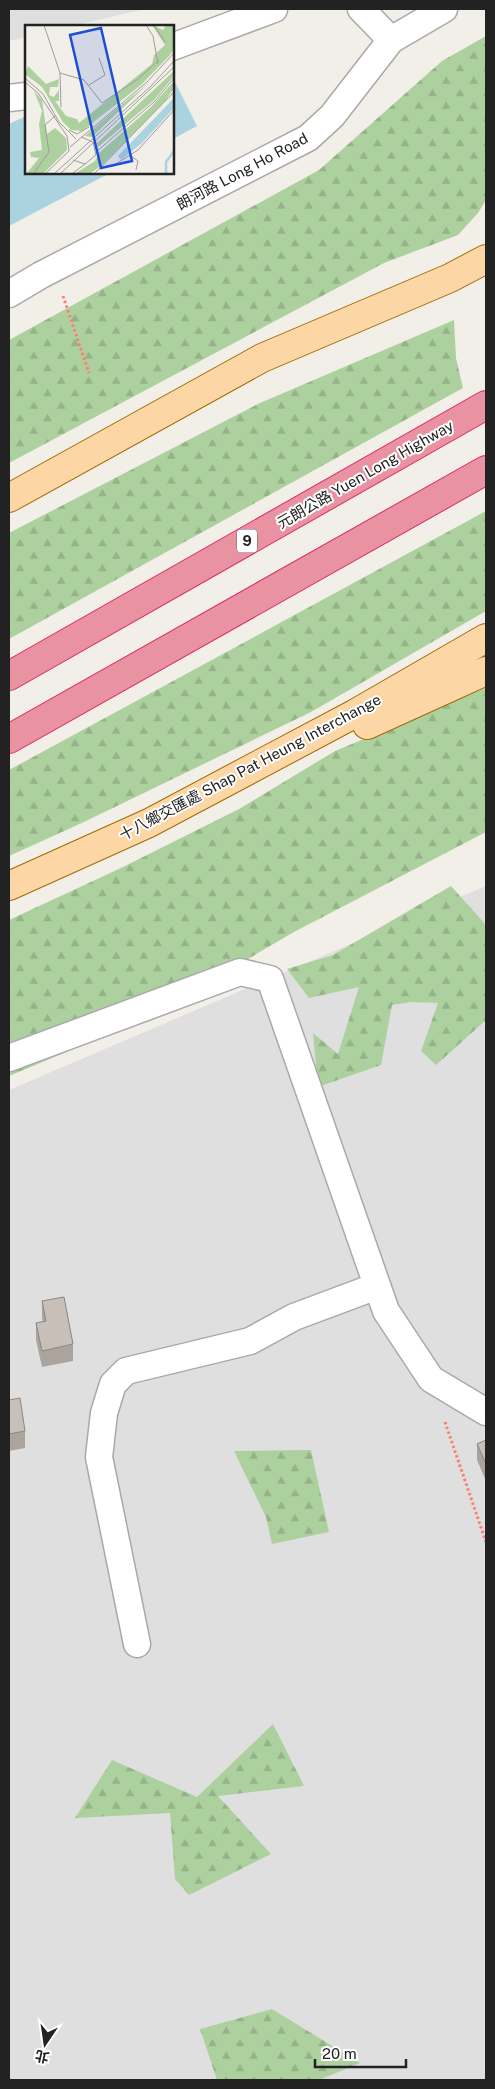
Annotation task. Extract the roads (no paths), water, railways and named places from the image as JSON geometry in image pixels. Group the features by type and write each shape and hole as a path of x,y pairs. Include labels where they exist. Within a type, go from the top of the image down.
{"highway":[{"name":"元朗公路 Yuen Long Highway","path":"9,676 486,405"},
{"path":"9,739 486,470"}],"main road":[{"path":"9,498 262,358 450,278 486,259"},
{"name":"十八鄉交匯處 Shap Pat Heung Interchange","path":"9,886 149,823 356,713 486,638"},
{"path":"149,823 486,671"}],"street":[{"path":"174,46 274,9"},
{"path":"361,9 391,40"},
{"name":"朗河路 Long Ho Road","path":"9,294 54,268 308,138 332,116 391,40 444,9"},
{"path":"9,1058 240,972 270,979 386,1311 431,1379 486,1412"},
{"path":"137,1644 99,1457 104,1413 113,1384 126,1371 250,1341 294,1316 377,1286"}],"water":[{"path":"174,80 197,126 174,138"},
{"path":"25,116 25,174 108,174 9,226 9,124"}]}
